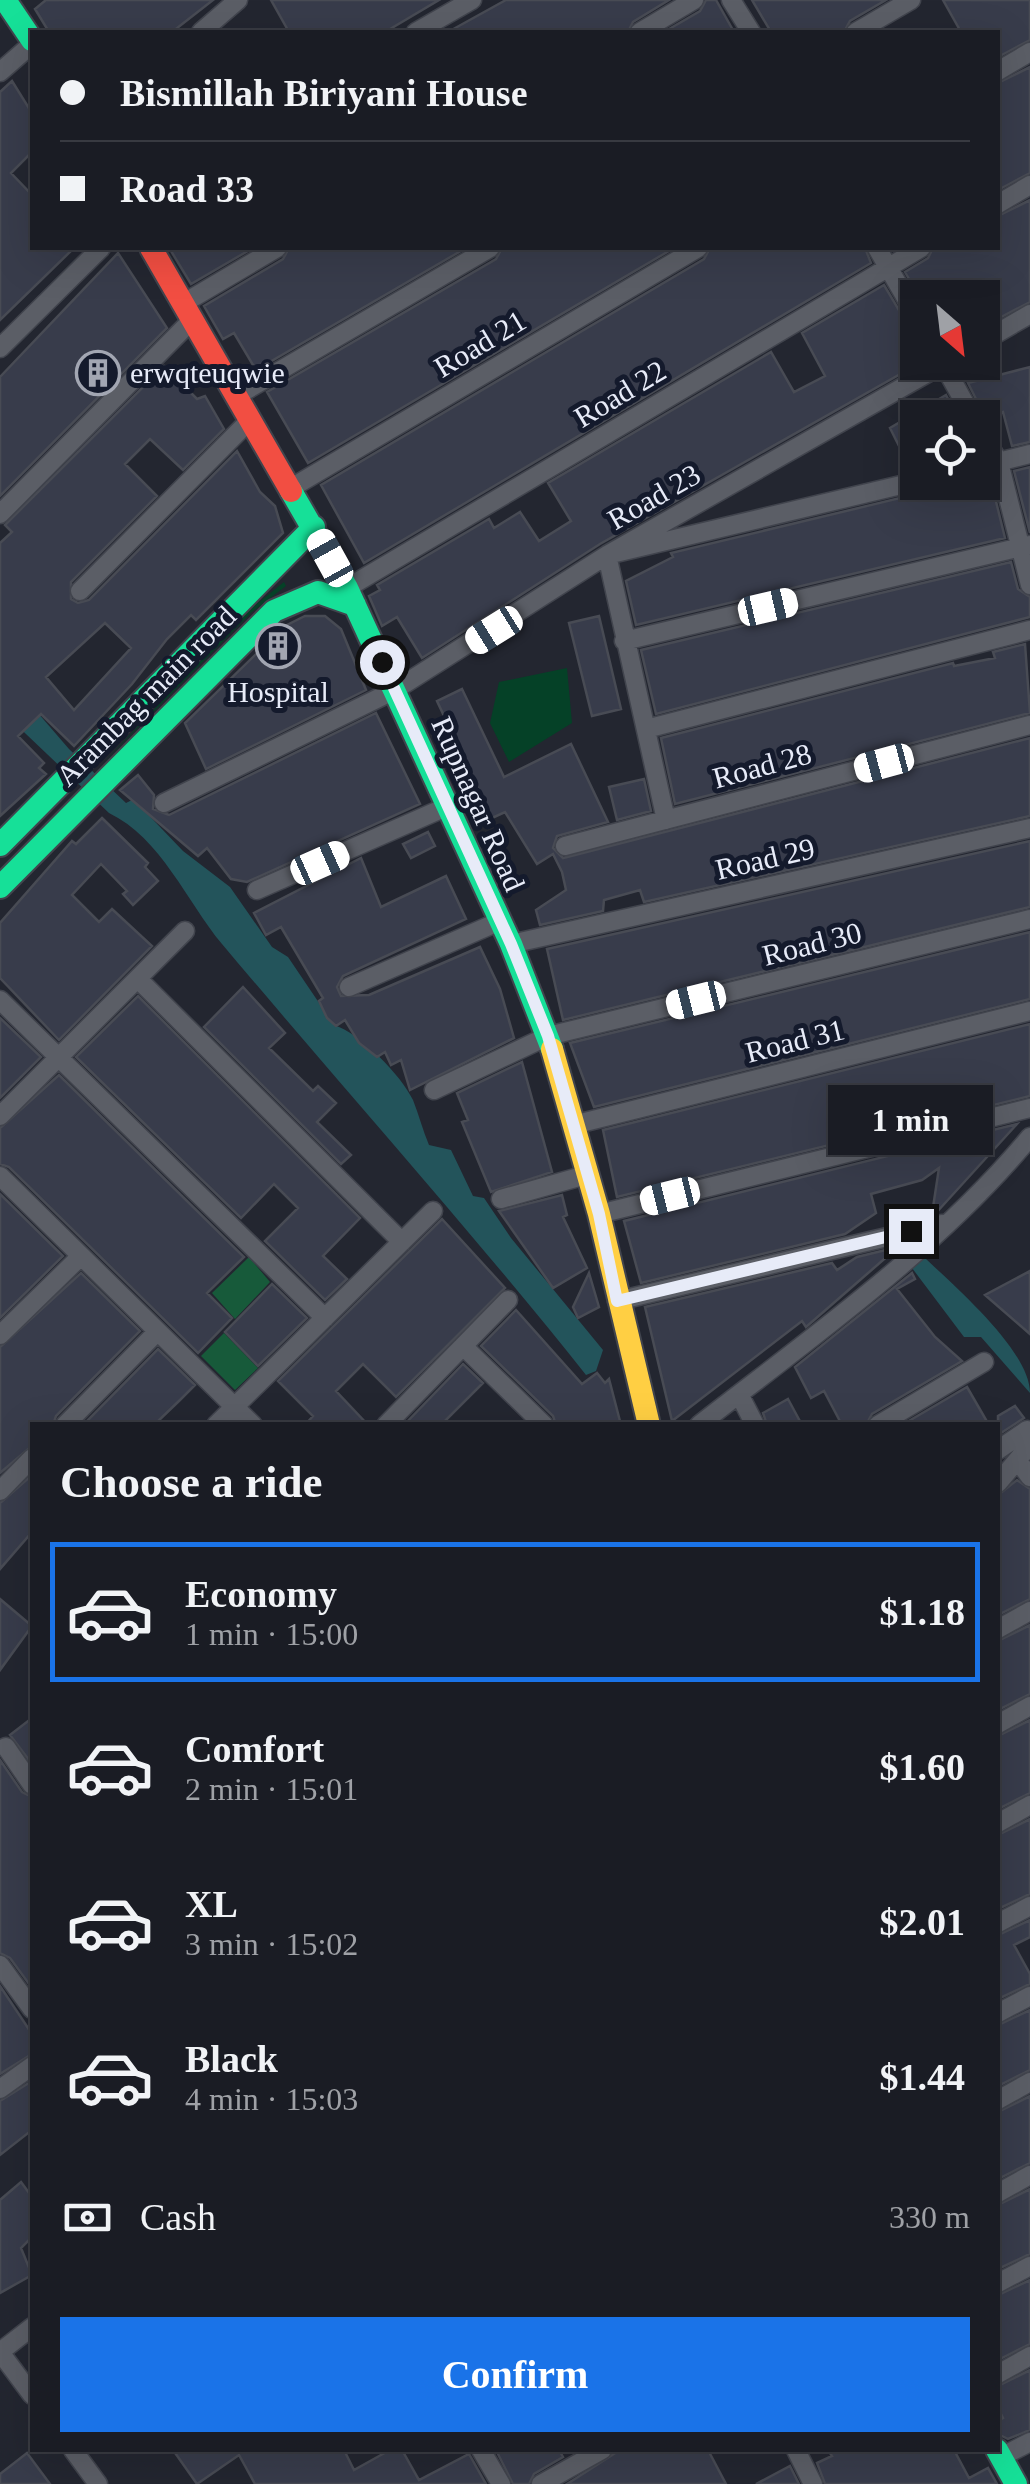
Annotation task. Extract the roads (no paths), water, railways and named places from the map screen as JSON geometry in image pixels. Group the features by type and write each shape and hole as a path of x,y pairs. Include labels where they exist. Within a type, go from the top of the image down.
{"street":[{"path":"203,30 238,0"},
{"path":"420,30 472,0"},
{"path":"643,30 694,0"},
{"path":"731,0 750,30"},
{"path":"859,30 911,0"},
{"path":"10,2 30,38"},
{"path":"0,72 30,44"},
{"path":"1000,69 1030,52"},
{"path":"1000,203 1030,185"},
{"path":"0,348 99,250"},
{"name":"Rupnagar Road","path":"152,250 351,596 511,944 548,1036 599,1214 649,1422"},
{"path":"0,514 188,311 274,250"},
{"path":"238,395 487,250"},
{"name":"Road 21","path":"291,488 695,250"},
{"path":"878,250 900,287"},
{"name":"Road 22","path":"351,596 917,250"},
{"path":"1000,332 1030,314"},
{"name":"Road 23","path":"164,803 395,690 607,555 914,380"},
{"path":"80,591 252,418"},
{"path":"1000,462 1030,454"},
{"path":"666,820 607,555 900,485"},
{"path":"1000,486 1025,546 1030,585"},
{"name":"Arambag main road","path":"0,845 314,527"},
{"path":"624,641 1025,546"},
{"name":"Arambag main road","path":"0,887 274,611 318,592 351,596"},
{"path":"646,729 1030,630"},
{"name":"Road 28","path":"565,846 1030,724"},
{"path":"61,784 81,804"},
{"path":"256,890 446,808"},
{"name":"Road 29","path":"511,944 1030,828"},
{"name":"Road 30","path":"434,1090 548,1036 1030,919"},
{"path":"350,987 498,922"},
{"path":"0,1116 185,931"},
{"path":"138,980 402,1242"},
{"path":"0,1000 325,1318"},
{"name":"Road 31","path":"573,1125 1030,1011"},
{"path":"599,1214 1030,1108"},
{"path":"703,1422 948,1222 1030,1137"},
{"path":"500,1199 586,1174"},
{"path":"0,1176 249,1422"},
{"path":"219,1422 433,1210"},
{"path":"617,1301 948,1222"},
{"path":"0,1335 81,1256"},
{"path":"389,1422 508,1300"},
{"path":"68,1422 157,1332"},
{"path":"464,1346 541,1422"},
{"path":"883,1422 984,1362"},
{"path":"739,1394 754,1422"},
{"path":"1000,1449 1027,1430 1030,1433"},
{"path":"1024,1453 1030,1477"},
{"path":"1000,1482 1024,1453"},
{"path":"0,1491 30,1460"},
{"path":"1000,1628 1030,1610"},
{"path":"1000,1723 1030,1706"},
{"path":"6,1747 30,1782"},
{"path":"1000,1822 1030,1805"},
{"path":"1000,1922 1030,1906"},
{"path":"0,1964 30,2005"},
{"path":"1000,2012 1030,1996"},
{"path":"0,2090 30,2068"},
{"path":"1000,2099 1030,2082"},
{"path":"1000,2192 1030,2175"},
{"path":"1000,2283 1030,2266"},
{"path":"30,2329 0,2352 30,2392"},
{"path":"1000,2373 1030,2356"},
{"path":"1016,2484 999,2454 1030,2442"},
{"path":"74,2452 98,2484"},
{"path":"481,2452 501,2484"},
{"path":"542,2484 598,2452"},
{"path":"797,2452 814,2484"}],"water":[{"path":"0,669 69,749 126,803 132,800 138,804 183,851 230,887 272,947 288,957 334,1025 356,1037 390,1067 413,1100 429,1145 451,1150 473,1196 484,1198 511,1238 603,1350 596,1371 586,1375 222,944 144,838 109,813 6,715"},
{"path":"920,1253 1003,1337 1017,1357 1030,1393 981,1337 964,1337 909,1264"}],"place":[{"name":"erwqteuqwie","path":"98,373"},
{"name":"Hospital","path":"278,646"}]}
